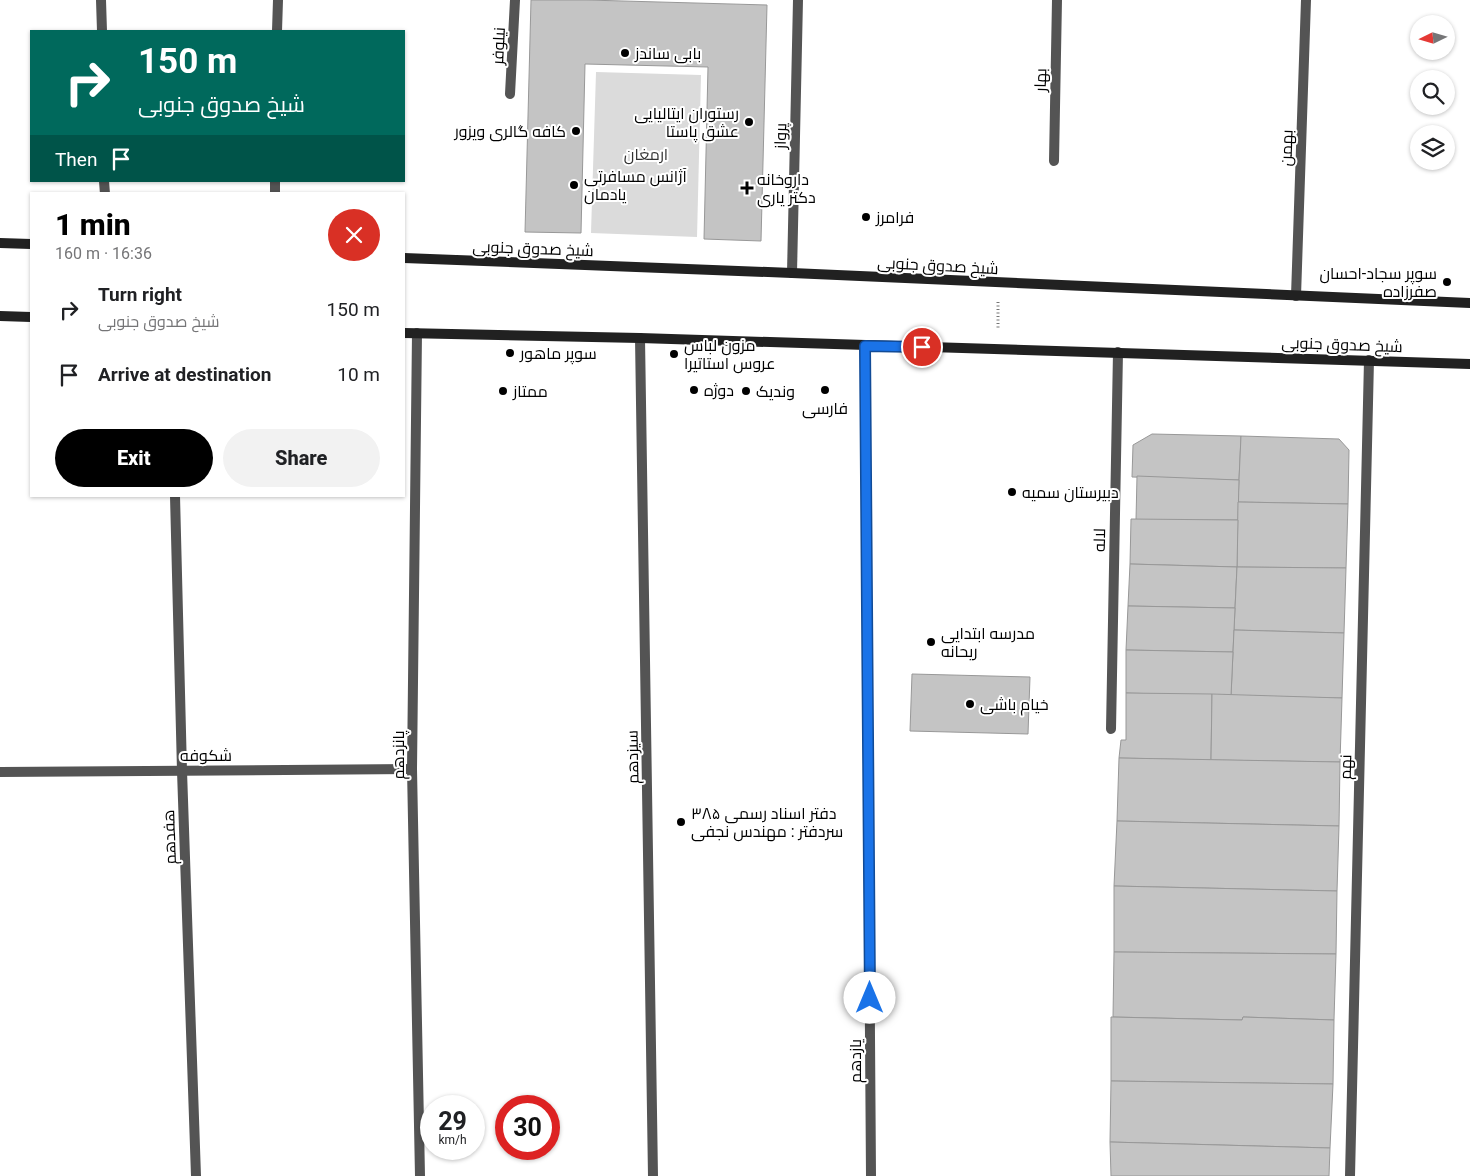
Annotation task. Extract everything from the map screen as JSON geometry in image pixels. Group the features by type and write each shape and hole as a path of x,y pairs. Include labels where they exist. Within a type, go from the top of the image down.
{"main road":[{"path":"0,243 30,244"},
{"name":"شیخ صدوق جنوبی","path":"405,258 792,273 1470,304"},
{"path":"0,316 30,317"},
{"name":"شیخ صدوق جنوبی","path":"405,333 640,338 1470,364"}],"street":[{"path":"101,0 102,30"},
{"path":"278,0 278,30"},
{"name":"نیلوفر","path":"510,94 515,0"},
{"name":"پرواز","path":"792,273 798,0"},
{"name":"بهار","path":"1054,161 1057,0"},
{"name":"بهمن","path":"1296,296 1306,0"},
{"name":"پانزدهم","path":"417,333 412,768 420,1176"},
{"name":"سیزدهم","path":"640,338 654,1176"},
{"name":"یازدهم","path":"865,346 871,1176"},
{"name":"لاله","path":"1111,729 1118,352"},
{"name":"نهم","path":"1350,1176 1369,360"},
{"name":"هفدهم","path":"175,497 196,1176"},
{"name":"شکوفه","path":"0,772 412,768"}],"path":[{"path":"998,282 998,349"}],"green space":[{"name":"ارمغان","path":"596,72 701,75 697,237 591,233"}],"building":[{"name":"ارمغان","path":"531,0 767,5 761,241 704,239 708,67 585,64 581,233 525,232"},
{"path":"1152,434 1241,436 1239,480 1132,477 1133,445"},
{"path":"1241,436 1339,439 1349,450 1348,504 1238,502"},
{"path":"1137,476 1239,480 1238,520 1136,520"},
{"path":"1238,502 1348,504 1346,568 1237,567"},
{"path":"1131,519 1238,520 1237,567 1130,564"},
{"path":"1130,564 1237,567 1235,608 1128,606"},
{"path":"1237,567 1346,568 1344,633 1234,630"},
{"path":"1128,606 1235,608 1233,652 1126,650"},
{"path":"1234,630 1344,633 1342,698 1231,696"},
{"path":"1126,650 1233,652 1231,696 1126,693"},
{"name":"خیام باشی","path":"912,674 1030,677 1028,734 910,731"},
{"path":"1126,693 1212,694 1211,760 1119,758 1121,740 1126,740"},
{"path":"1212,694 1342,698 1340,762 1211,760"},
{"path":"1119,758 1340,762 1339,826 1117,821"},
{"path":"1117,821 1339,826 1337,891 1114,886"},
{"path":"1114,886 1337,891 1336,954 1114,952"},
{"path":"1114,952 1336,954 1334,1020 1243,1017 1242,1020 1113,1017"},
{"path":"1111,1017 1242,1020 1243,1017 1334,1020 1333,1084 1111,1081"},
{"path":"1111,1081 1333,1084 1330,1148 1110,1142"},
{"path":"1110,1142 1330,1148 1329,1176 1111,1176"}],"place":[{"name":"بابی ساندز","path":"625,53"},
{"name":"رستوران ایتالیایی عشق پاستا","path":"749,122"},
{"name":"کافه گالری ویزور","path":"576,131"},
{"name":"آژانس مسافرتی یادمان","path":"574,185"},
{"name":"داروخانه دکتر یاری","path":"747,188"},
{"name":"فرامرز","path":"866,217"},
{"name":"سوپر سجاد-احسان صفرزاده","path":"1447,282"},
{"name":"سوپر ماهور","path":"510,353"},
{"name":"مزون لباس عروس استاتیرا","path":"674,354"},
{"name":"دوژه","path":"694,390"},
{"name":"فارسی","path":"825,390"},
{"name":"ممتاز","path":"503,391"},
{"name":"وندیک","path":"746,391"},
{"name":"دبیرستان سمیه","path":"1012,492"},
{"name":"مدرسه ابتدایی ریحانه","path":"931,642"},
{"name":"خیام باشی","path":"970,704"},
{"name":"دفتر اسناد رسمی ۳۸۵ سردفتر : مهندس نجفی","path":"681,822"}],"route":[{"path":"870,998 865,346 922,347"}]}
